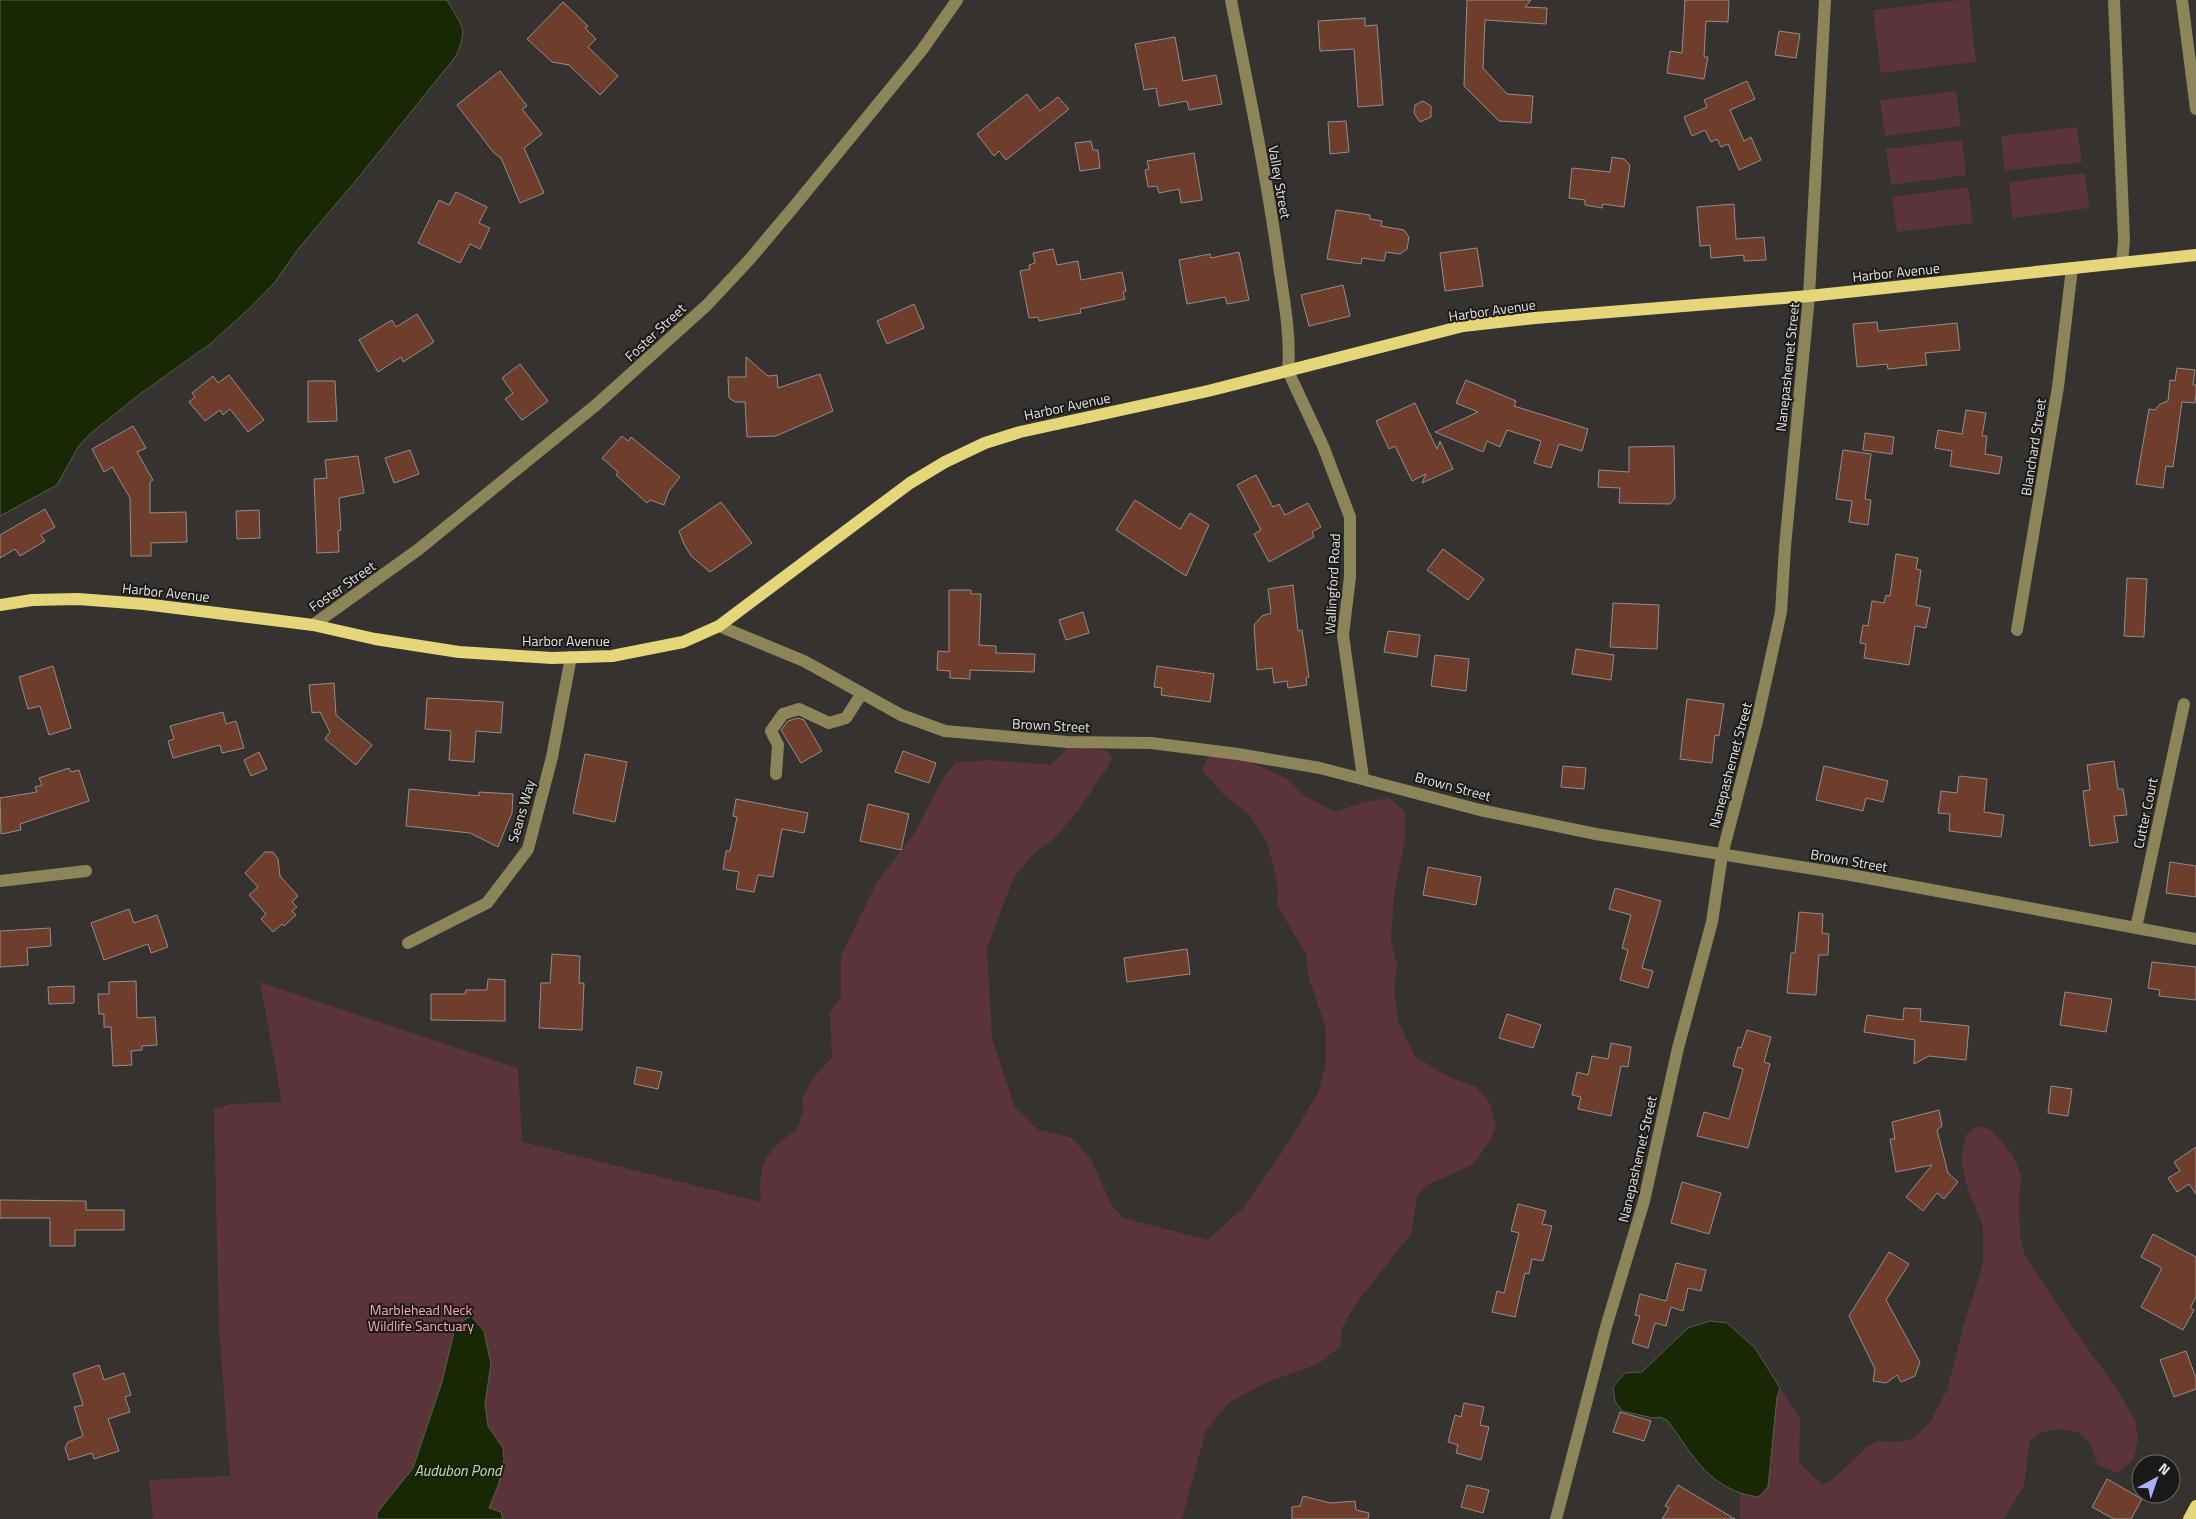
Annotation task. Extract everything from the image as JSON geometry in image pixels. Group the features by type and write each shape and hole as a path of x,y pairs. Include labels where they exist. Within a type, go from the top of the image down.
{"main road":[{"name":"Harbor Avenue","path":"0,605 32,600 78,599 189,608 313,625 375,639 459,652 571,657 612,656 683,642 719,626 910,483 945,462 985,443 1020,432 1288,371 1463,326 1535,318 1809,296 2196,255"},
{"path":"2189,1519 2196,1506"}],"street":[{"name":"Foster Street","path":"313,625 412,555 465,512 596,405 707,305 750,259 797,203 922,50 957,0"},
{"name":"Valley Street","path":"1231,0 1275,238 1287,330 1288,371"},
{"name":"Nanepashemet Street","path":"1556,1519 1606,1326 1644,1201 1678,1048 1712,922 1722,855 1758,721 1782,612 1785,546 1809,296 1825,0"},
{"path":"2114,0 2124,240 2122,263"},
{"path":"2182,0 2196,109"},
{"name":"Blanchard Street","path":"2017,630 2058,386 2072,268"},
{"name":"Wallingford Road","path":"1288,371 1323,446 1350,517 1350,577 1343,635 1363,778"},
{"name":"Brown Street","path":"719,626 804,661 901,715 945,731 1067,742 1151,743 1238,754 1320,768 1480,810 1577,830 1870,879 2196,939"},
{"name":"Seans Way","path":"408,943 487,903 528,848 552,756 571,657"},
{"path":"776,774 778,745 771,731 782,714 799,708 829,723 846,718 862,693"},
{"name":"Cutter Court","path":"2136,928 2184,704"},
{"path":"0,881 86,871"}],"green space":[{"path":"1969,0 1976,62 1881,73 1873,10"},
{"path":"1956,91 1961,126 1885,136 1880,100"},
{"path":"2077,127 2082,162 2005,171 2001,136"},
{"path":"1962,140 1966,175 1891,185 1886,149"},
{"path":"2085,173 2089,208 2013,218 2009,182"},
{"path":"1968,187 1973,223 1897,232 1892,197"},
{"name":"Marblehead Neck Wildlife Sanctuary","path":"1076,745 1109,751 1112,760 1078,811 1053,840 1036,851 1014,877 987,948 992,1038 1015,1108 1039,1130 1072,1138 1091,1159 1111,1204 1123,1218 1208,1240 1242,1209 1279,1157 1318,1093 1326,1063 1326,1029 1309,978 1306,954 1278,907 1277,881 1267,842 1249,814 1224,795 1202,770 1208,757 1226,751 1288,779 1304,795 1335,812 1364,802 1389,798 1405,812 1405,841 1394,893 1391,942 1397,965 1394,990 1398,1021 1415,1056 1447,1076 1475,1086 1489,1102 1496,1126 1489,1143 1472,1165 1425,1186 1417,1197 1411,1234 1358,1301 1342,1328 1340,1347 1318,1364 1267,1382 1229,1403 1206,1430 1182,1519 153,1519 149,1480 230,1476 219,1326 214,1109 232,1104 282,1102 260,982 518,1068 522,1142 761,1202 762,1168 766,1159 778,1144 797,1130 803,1111 802,1098 815,1076 832,1057 830,1012 841,997 841,956 877,882 915,832 943,778 956,763 988,760 1050,765 1068,748"},
{"path":"1978,1126 1991,1130 2013,1155 2021,1176 2019,1198 2020,1235 2025,1256 2074,1330 2113,1383 2135,1420 2138,1440 2134,1454 2131,1454 2131,1462 2117,1473 2098,1465 2089,1442 2078,1432 2059,1429 2042,1432 2030,1441 2024,1485 2004,1519 1740,1519 1740,1494 1758,1497 1768,1487 1777,1397 1780,1388 1800,1418 1799,1462 1822,1485 1832,1480 1868,1446 1879,1441 1896,1442 1915,1438 1930,1422 1947,1390 1963,1328 1983,1263 1983,1226 1968,1190 1961,1160 1966,1135"}],"water":[{"path":"0,0 447,0 463,32 456,56 299,248 275,282 251,307 210,344 140,394 91,433 78,447 57,485 0,516"},
{"name":"Audubon Pond","path":"471,1316 484,1331 491,1364 485,1404 488,1426 503,1448 504,1460 499,1483 489,1508 501,1512 503,1519 377,1519 377,1513 413,1468 442,1382 454,1332 461,1322"},
{"path":"1710,1321 1727,1323 1755,1348 1780,1388 1777,1397 1768,1487 1758,1497 1741,1493 1715,1479 1695,1459 1668,1421 1660,1417 1653,1418 1622,1411 1615,1401 1613,1387 1625,1373 1642,1372 1688,1328"}],"building":[{"path":"1467,0 1531,0 1525,7 1547,8 1546,24 1485,20 1483,68 1507,94 1533,96 1531,123 1499,121 1464,86"},
{"path":"1685,0 1729,0 1728,22 1706,21 1704,57 1708,57 1704,79 1667,73 1670,51 1682,53"},
{"path":"563,2 588,26 585,28 596,39 588,47 618,76 600,95 569,65 552,62 527,39"},
{"path":"1365,18 1365,26 1377,25 1383,105 1358,107 1354,49 1320,51 1318,21"},
{"path":"1779,31 1800,34 1796,58 1775,55"},
{"path":"1175,37 1183,81 1216,75 1222,104 1189,110 1187,101 1159,106 1156,88 1144,90 1135,44"},
{"path":"500,71 527,106 522,109 542,134 524,148 544,193 520,203 501,158 494,153 457,105"},
{"path":"1747,81 1755,99 1730,110 1744,141 1751,137 1761,160 1739,170 1728,144 1721,147 1717,139 1711,142 1705,130 1692,136 1684,117 1707,107 1704,100"},
{"path":"1027,94 1040,111 1058,97 1069,109 1006,160 999,151 994,156 977,134"},
{"path":"1423,101 1431,106 1431,117 1420,122 1414,113 1415,105"},
{"path":"1346,121 1349,152 1330,154 1328,122"},
{"path":"1091,141 1093,150 1098,150 1100,168 1080,171 1075,143"},
{"path":"1194,153 1202,200 1181,203 1179,189 1159,193 1157,186 1148,187 1145,170 1149,169 1147,161"},
{"path":"1612,157 1624,159 1630,165 1624,207 1603,204 1602,208 1585,205 1585,200 1569,198 1572,168 1610,172"},
{"path":"456,192 487,207 479,223 490,228 480,249 470,244 460,263 418,243 439,200 449,205"},
{"path":"1734,204 1736,239 1764,237 1766,260 1744,261 1744,255 1711,258 1710,245 1700,246 1697,207"},
{"path":"1336,210 1370,215 1370,219 1382,221 1381,226 1404,230 1409,237 1407,249 1400,254 1386,252 1384,261 1362,258 1361,264 1327,259"},
{"path":"1477,248 1483,286 1445,291 1440,253"},
{"path":"1053,249 1057,265 1078,261 1081,280 1122,272 1126,291 1123,292 1125,299 1080,309 1081,313 1039,321 1038,317 1029,318 1020,271 1030,269 1029,265 1035,263 1033,253"},
{"path":"1239,252 1249,300 1227,304 1225,297 1187,304 1179,260 1210,254 1211,258"},
{"path":"1343,285 1350,316 1309,326 1301,295"},
{"path":"914,304 924,328 887,344 877,321"},
{"path":"417,314 434,342 403,362 401,357 378,372 359,340 392,320 396,327"},
{"path":"1877,322 1878,331 1957,323 1960,350 1925,353 1927,365 1888,369 1887,364 1857,367 1853,324"},
{"path":"746,357 768,376 777,375 778,388 820,374 833,411 776,436 747,437 745,402 735,402 729,398 728,377 746,377"},
{"path":"520,364 548,401 522,420 505,399 513,393 502,378"},
{"path":"2177,368 2195,370 2193,385 2196,385 2196,393 2195,403 2182,402 2173,467 2166,466 2163,488 2136,484 2149,409 2155,410 2160,404 2168,401 2170,380 2175,381"},
{"path":"229,375 264,420 248,432 230,409 223,415 220,410 205,421 189,402 195,397 192,393 213,376 218,383"},
{"path":"1466,380 1516,401 1514,406 1588,429 1582,451 1559,444 1551,468 1534,463 1541,441 1507,430 1500,447 1487,441 1483,452 1435,432 1478,412 1456,403"},
{"path":"308,381 335,381 337,421 308,422"},
{"path":"1415,403 1437,449 1440,441 1453,469 1422,483 1426,474 1412,481 1395,446 1389,449 1376,421"},
{"path":"1966,410 1986,413 1982,436 1987,436 1985,454 2002,457 1999,474 1950,466 1952,451 1935,448 1938,430 1962,434"},
{"path":"133,426 146,448 137,452 153,480 150,482 150,513 186,512 187,542 151,543 151,556 131,556 130,498 112,467 104,472 92,449"},
{"path":"1865,433 1894,437 1892,454 1863,450"},
{"path":"622,436 628,441 631,437 680,477 669,491 664,505 650,500 647,503 616,475 618,472 602,458"},
{"path":"1674,446 1675,498 1670,504 1619,503 1620,488 1598,487 1599,470 1629,472 1629,447"},
{"path":"410,450 419,474 394,483 385,458"},
{"path":"1843,450 1871,454 1865,499 1871,500 1868,525 1849,522 1852,501 1836,499"},
{"path":"358,456 364,493 339,498 341,530 338,531 339,552 317,553 314,479 327,478 325,460"},
{"path":"1256,475 1273,507 1279,504 1285,515 1308,503 1321,527 1312,532 1314,537 1269,562 1254,534 1261,530 1237,485"},
{"path":"1135,500 1180,529 1190,513 1209,525 1186,576 1116,530"},
{"path":"721,502 752,543 710,572 691,556 679,531"},
{"path":"45,509 55,527 41,535 45,541 20,556 15,549 0,558 0,535"},
{"path":"259,510 260,538 237,539 236,511"},
{"path":"1443,549 1484,579 1468,600 1427,570"},
{"path":"1896,554 1918,558 1916,569 1921,570 1916,605 1930,608 1926,628 1915,626 1909,665 1864,658 1866,644 1860,643 1863,625 1868,626 1872,601 1884,603 1886,595 1890,596"},
{"path":"2127,578 2147,579 2144,637 2124,636"},
{"path":"1293,585 1298,631 1302,630 1309,677 1306,678 1307,685 1288,688 1287,681 1274,683 1272,668 1257,670 1254,625 1262,616 1271,613 1268,589"},
{"path":"949,590 971,590 971,594 981,594 979,645 996,646 996,653 1035,654 1034,672 970,670 970,679 950,678 950,671 937,670 938,651 949,652"},
{"path":"1613,603 1659,605 1657,649 1610,647"},
{"path":"1083,612 1089,633 1066,640 1059,620"},
{"path":"1388,631 1420,635 1417,657 1384,652"},
{"path":"1576,649 1614,655 1611,680 1572,674"},
{"path":"1435,655 1469,659 1466,691 1431,686"},
{"path":"53,666 71,728 49,735 40,706 28,709 19,677"},
{"path":"1157,666 1214,674 1210,702 1161,695 1162,688 1154,687"},
{"path":"334,683 336,715 372,745 356,765 325,739 330,732 320,712 312,713 309,685"},
{"path":"427,698 503,702 501,733 476,731 474,762 449,760 451,731 425,729"},
{"path":"1687,699 1724,704 1719,736 1715,735 1712,763 1680,759"},
{"path":"223,712 226,724 236,721 244,748 222,753 220,745 173,758 168,741 174,739 170,726"},
{"path":"798,718 804,720 822,751 801,763 781,730 788,721"},
{"path":"903,751 936,763 929,783 895,772"},
{"path":"259,752 267,769 251,776 244,760"},
{"path":"585,754 627,762 615,822 573,813"},
{"path":"2114,761 2118,789 2123,789 2127,815 2114,816 2118,842 2090,846 2083,791 2090,790 2087,765"},
{"path":"1563,766 1586,768 1584,789 1561,787"},
{"path":"1824,766 1888,781 1883,802 1866,798 1863,811 1816,800"},
{"path":"69,768 71,772 79,770 89,801 20,824 21,830 1,834 0,798 37,792 35,787 42,785 39,778"},
{"path":"1959,776 1987,779 1984,812 2004,815 2001,837 1949,831 1950,814 1938,813 1941,791 1957,793"},
{"path":"409,789 479,796 479,792 513,794 512,813 498,847 470,833 406,826"},
{"path":"736,799 808,813 804,833 782,829 773,877 758,875 754,892 736,889 739,872 723,869 726,851 730,851 737,817 733,816"},
{"path":"868,804 909,814 901,850 860,841"},
{"path":"265,852 273,852 278,859 280,876 298,896 292,902 297,907 292,911 296,915 284,926 282,924 273,932 261,919 266,914 249,895 258,887 245,873"},
{"path":"2170,862 2196,866 2196,897 2166,893"},
{"path":"1428,867 1481,877 1476,905 1423,895"},
{"path":"1615,888 1661,901 1642,968 1653,971 1648,988 1620,980 1628,950 1622,948 1631,915 1609,909"},
{"path":"129,909 134,923 157,915 168,947 151,953 148,944 104,960 91,923"},
{"path":"1799,912 1823,914 1822,933 1829,934 1828,955 1819,955 1816,995 1787,993 1791,953 1795,953"},
{"path":"50,928 51,946 27,948 28,965 0,967 0,931"},
{"path":"1187,949 1190,974 1127,982 1124,958"},
{"path":"552,954 580,956 579,983 584,983 582,1030 539,1028 541,983 550,983"},
{"path":"2152,962 2196,967 2196,1000 2159,996 2160,990 2148,988"},
{"path":"488,979 505,980 505,1021 431,1020 431,994 465,994 466,990 487,990"},
{"path":"136,981 137,1018 155,1017 157,1045 142,1046 142,1050 131,1051 132,1065 113,1066 111,1027 104,1027 104,1014 99,1014 98,994 109,994 109,982"},
{"path":"74,986 74,1003 49,1004 48,987"},
{"path":"2065,992 2112,999 2106,1032 2060,1025"},
{"path":"1904,1008 1921,1009 1920,1021 1969,1026 1966,1060 1929,1056 1914,1064 1915,1040 1864,1032 1867,1015 1903,1020"},
{"path":"1507,1014 1541,1025 1533,1048 1499,1038"},
{"path":"1747,1030 1771,1037 1764,1062 1770,1064 1748,1148 1697,1136 1704,1112 1729,1119 1743,1069 1733,1066 1738,1047 1741,1048"},
{"path":"1611,1043 1631,1047 1628,1067 1621,1066 1611,1116 1578,1109 1581,1097 1572,1095 1577,1072 1588,1075 1592,1056 1608,1059"},
{"path":"637,1067 662,1072 658,1089 634,1084"},
{"path":"2051,1086 2072,1089 2068,1116 2048,1113"},
{"path":"1939,1110 1942,1126 1937,1130 1948,1173 1958,1182 1944,1199 1937,1193 1923,1211 1906,1197 1932,1165 1896,1172 1890,1139 1895,1139 1892,1122"},
{"path":"2196,1147 2196,1194 2189,1184 2177,1192 2168,1178 2180,1171 2174,1162"},
{"path":"1682,1182 1721,1193 1709,1234 1671,1223"},
{"path":"0,1200 86,1201 86,1210 124,1210 124,1230 75,1230 75,1246 50,1246 50,1218 0,1218"},
{"path":"1518,1204 1546,1211 1542,1224 1552,1226 1543,1261 1532,1259 1529,1274 1525,1273 1515,1317 1492,1312 1497,1291 1504,1293 1519,1233 1511,1231"},
{"path":"2153,1234 2196,1257 2196,1297 2190,1308 2194,1310 2183,1330 2141,1307 2162,1268 2141,1257"},
{"path":"1889,1252 1909,1264 1886,1300 1920,1362 1915,1376 1901,1382 1897,1375 1886,1383 1873,1381 1875,1369 1849,1316"},
{"path":"1676,1263 1706,1270 1701,1291 1688,1288 1683,1311 1671,1307 1666,1326 1655,1323 1648,1348 1632,1343 1640,1316 1635,1315 1640,1294 1666,1301"},
{"path":"2186,1351 2196,1378 2196,1389 2174,1397 2160,1360"},
{"path":"99,1365 104,1380 124,1373 131,1395 125,1397 130,1412 108,1419 119,1451 94,1459 92,1453 69,1460 65,1448 68,1442 83,1436 74,1407 83,1405 73,1374"},
{"path":"1464,1403 1484,1407 1480,1425 1489,1427 1481,1460 1456,1453 1458,1445 1448,1442 1455,1415 1461,1417"},
{"path":"1620,1412 1651,1421 1644,1441 1613,1432"},
{"path":"2107,1479 2131,1493 2131,1504 2139,1504 2131,1519 2114,1519 2092,1507"},
{"path":"1467,1485 1489,1490 1483,1513 1461,1507"},
{"path":"1678,1485 1735,1519 1662,1519 1669,1508 1665,1506"},
{"path":"1303,1496 1330,1503 1355,1501 1356,1510 1369,1513 1368,1519 1292,1519 1292,1507 1300,1506"}]}
